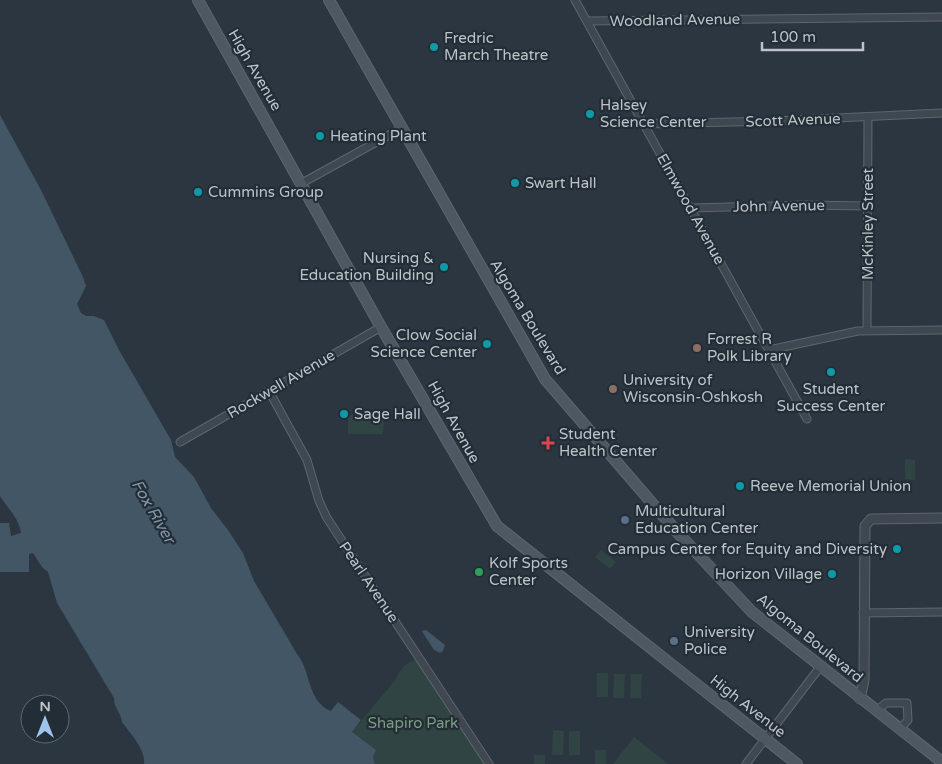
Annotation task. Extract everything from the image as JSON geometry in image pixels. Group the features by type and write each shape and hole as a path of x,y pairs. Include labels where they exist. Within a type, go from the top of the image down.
{"main road":[{"name":"Algoma Boulevard","path":"328,0 541,374 677,532 752,612 942,762"},
{"name":"High Avenue","path":"202,2 381,327 497,526 797,764"}],"street":[{"name":"Elmwood Avenue","path":"575,0 807,418"},
{"name":"Woodland Avenue","path":"587,21 942,16"},
{"name":"Scott Avenue","path":"645,124 942,113"},
{"name":"McKinley Street","path":"868,117 868,330"},
{"path":"302,183 402,128"},
{"name":"John Avenue","path":"691,208 806,205 868,206"},
{"name":"Rockwell Avenue","path":"180,442 381,327"},
{"path":"769,350 858,331 942,330"},
{"name":"Pearl Avenue","path":"269,391 307,460 319,501 327,518 489,764"},
{"path":"860,699 864,680 865,526 871,519 942,518"},
{"path":"864,613 942,612"},
{"path":"746,764 820,667"},
{"path":"876,711 886,703 907,702 908,720 900,729"}],"green space":[{"path":"356,412 376,412 376,416 384,417 383,434 348,434 348,415 356,415"},
{"path":"905,459 915,460 915,480 905,479"},
{"path":"601,550 616,562 610,569 595,557"},
{"name":"Shapiro Park","path":"420,658 488,764 375,764 373,757 352,732 403,668 408,663"},
{"path":"597,673 608,673 608,697 597,697"},
{"path":"614,674 625,674 624,698 613,698"},
{"path":"631,674 642,674 641,698 630,698"},
{"path":"553,730 564,731 563,755 552,755"},
{"path":"569,731 580,731 580,755 569,755"},
{"path":"634,737 668,764 613,764"},
{"path":"595,750 606,750 606,764 595,764"},
{"path":"534,755 545,755 545,764 534,764"}],"water":[{"name":"Fox River","path":"0,115 41,190 83,277 86,286 77,304 81,313 104,320 119,350 171,440 175,457 194,477 211,508 243,553 254,581 305,668 313,693 323,707 331,711 338,702 361,720 352,732 376,750 373,757 375,764 144,764 143,753 122,722 114,698 57,603 48,572 42,567 33,553 29,554 29,572 0,572 0,523 9,523 11,536 21,533 16,518 0,496"},
{"path":"426,630 445,645 443,651 440,653 434,650 422,631"}],"place":[{"name":"Fredric March Theatre","path":"434,47"},
{"name":"Halsey Science Center","path":"590,114"},
{"name":"Heating Plant","path":"320,136"},
{"name":"Swart Hall","path":"515,183"},
{"name":"Cummins Group","path":"198,192"},
{"name":"Nursing & Education Building","path":"444,267"},
{"name":"Clow Social Science Center","path":"487,344"},
{"name":"Forrest R Polk Library","path":"697,348"},
{"name":"Student Success Center","path":"831,372"},
{"name":"University of Wisconsin-Oshkosh","path":"613,389"},
{"name":"Sage Hall","path":"344,414"},
{"name":"Student Health Center","path":"548,443"},
{"name":"Reeve Memorial Union","path":"740,486"},
{"name":"Multicultural Education Center","path":"625,520"},
{"name":"Campus Center for Equity and Diversity","path":"897,549"},
{"name":"Kolf Sports Center","path":"479,572"},
{"name":"Horizon Village","path":"832,574"},
{"name":"University Police","path":"674,641"}]}
